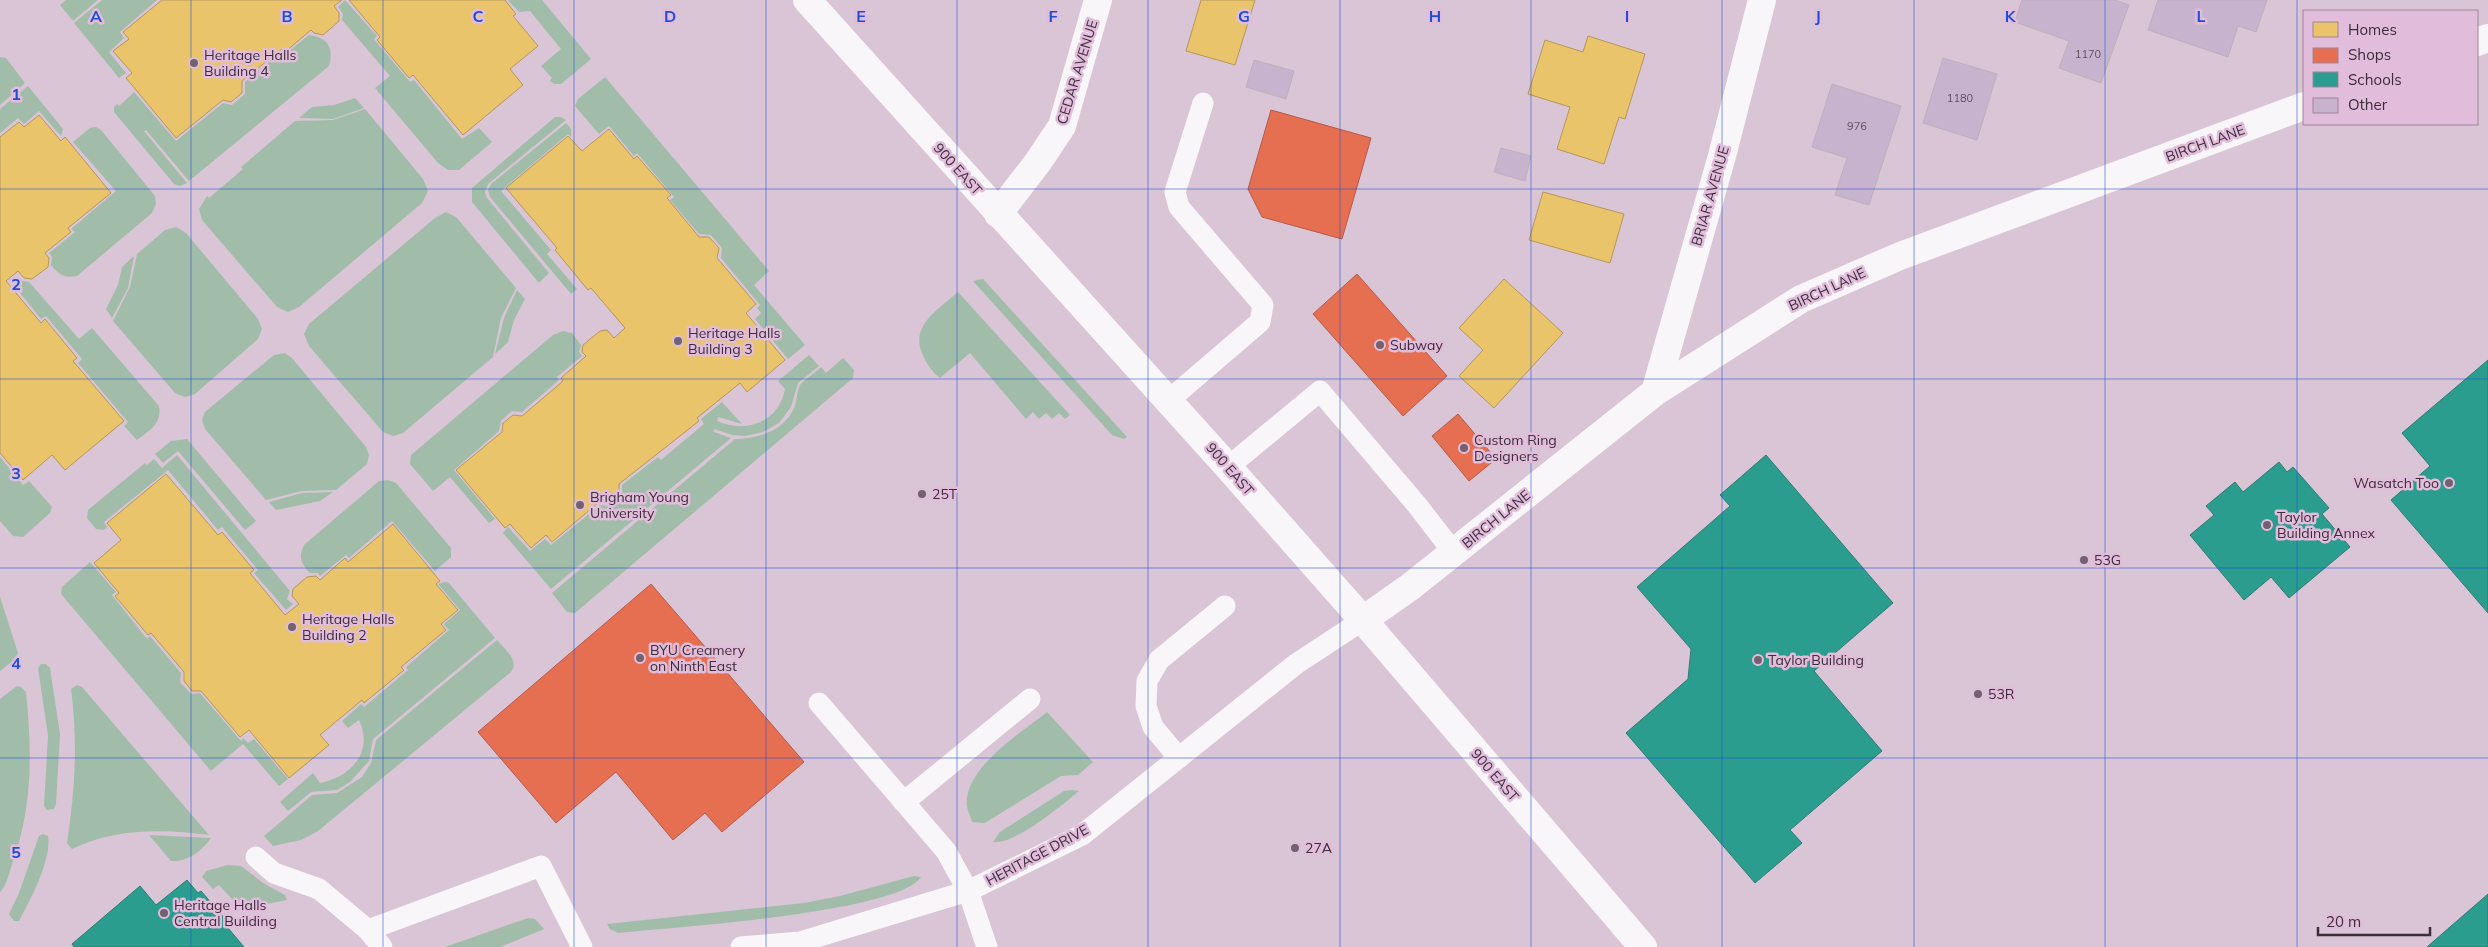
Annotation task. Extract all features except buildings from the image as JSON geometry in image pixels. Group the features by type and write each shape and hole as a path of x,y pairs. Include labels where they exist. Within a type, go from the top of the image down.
{"street":[{"name":"900 EAST","path":"808,0 998,214 1169,400 1363,620 1643,947"},
{"name":"CEDAR AVENUE","path":"998,214 1038,162 1062,126 1098,0"},
{"name":"BRIAR AVENUE","path":"1655,392 1722,156 1762,0"},
{"name":"BIRCH LANE","path":"1363,620 1454,553 1655,392 1801,299 1900,256 2303,106"}],"lane":[{"path":"1169,400 1260,322 1263,305 1179,207 1175,192 1203,104"},
{"path":"1228,467 1320,391 1417,505 1454,553"},
{"path":"1179,758 1153,727 1146,706 1147,681 1158,660 1225,606"},
{"name":"HERITAGE DRIVE","path":"741,947 800,942 968,891 1082,835 1296,664 1363,620"},
{"path":"904,802 1030,699"},
{"path":"819,702 946,851 968,891 987,947"},
{"path":"256,857 274,873 319,889 368,930 382,947"},
{"path":"368,930 541,866 582,947"}],"green space":[{"path":"66,0 98,0 73,21 60,5"},
{"path":"102,0 157,0 120,32 124,38 109,52 126,73 119,78 74,23"},
{"path":"345,0 377,36 374,39 410,82 414,80 462,139 479,128 492,142 459,170 448,170 438,163 375,88 390,76 342,20 343,14 338,7"},
{"path":"508,0 542,0 591,59 561,84 554,84 550,81 552,78 541,66 561,49 530,11 519,12"},
{"path":"309,35 321,38 328,44 331,54 329,66 189,181 146,130 144,131 187,183 180,186 174,184 114,112 114,107 117,104 119,106 134,92 176,141 223,103 232,105 245,94 245,82 281,52 284,55"},
{"path":"0,57 6,58 25,83 0,105"},
{"path":"605,77 769,271 754,285 805,345 788,359 755,319 761,313 757,308 760,305 721,258 722,248 711,235 699,234 670,200 674,197 637,153 634,156 609,126 599,134 575,106 578,99"},
{"path":"28,86 63,129 61,136 39,111 24,124 18,118 0,133 0,109"},
{"path":"355,98 364,108 333,119 299,118 312,107 334,105"},
{"path":"365,109 423,179 428,191 422,203 299,307 288,312 277,307 202,220 199,209 207,196 209,198 243,169 241,167 295,121 333,120"},
{"path":"555,117 561,117 566,120 488,184 485,192 487,198 549,273 539,283 472,202 472,188"},
{"path":"566,123 571,129 571,137 568,134 501,191 551,250 547,254 577,289 571,294 490,197 488,190 491,184"},
{"path":"96,127 101,130 155,196 156,204 152,213 77,276 69,277 59,273 51,265 52,257 49,253 75,232 71,229 116,191 73,142 90,128"},
{"path":"446,212 456,217 516,288 501,318 493,357 403,433 393,436 383,432 309,346 304,334 309,324 435,218"},
{"path":"176,227 186,233 258,319 262,329 258,339 195,394 185,397 175,393 113,321 130,287 137,254 165,230"},
{"path":"134,256 128,288 112,318 106,309 118,285 122,267"},
{"path":"983,279 1127,437 1124,439 1112,435 973,281"},
{"path":"18,280 29,282 79,339 92,328 159,406 159,418 150,430 137,440 124,426 128,422 78,363 82,359 46,316 41,319 13,284"},
{"path":"517,290 525,299 514,320 508,342 495,354 504,318"},
{"path":"958,292 1070,415 1065,419 1059,413 1052,419 1046,413 1039,419 1033,412 1026,419 970,353 940,378 934,373 922,353 919,343 920,334 929,318"},
{"path":"563,331 572,333 581,345 579,352 582,356 557,377 559,380 522,412 512,411 501,421 499,431 454,470 495,519 489,523 450,477 433,491 410,464 411,455 553,335"},
{"path":"285,353 292,358 366,447 369,455 367,464 336,490 302,491 266,500 205,429 202,420 205,412 274,355"},
{"path":"809,355 819,366 798,383 791,407 779,423 763,432 745,436 732,435 714,429 714,432 731,438 551,589 503,533 508,527 530,551 545,539 551,545 600,505 610,506 622,496 622,485 658,457 661,460 704,424 701,419 722,402 742,424 718,417 717,421 728,425 750,425 768,417 776,410 782,400 785,389 778,381"},
{"path":"843,358 854,370 853,378 575,613 567,612 552,593 735,439 761,435 784,423 794,408 800,385 821,367 826,373"},
{"path":"187,439 256,521 245,530 178,451 163,463 155,454 171,441"},
{"path":"177,455 290,591 287,599 293,604 286,610 254,573 258,570 222,527 218,530 168,470 104,522 107,527 104,530 96,529 87,518 88,510 145,463 147,465 154,459 162,468"},
{"path":"0,457 23,485 29,481 52,507 50,513 23,537 13,536 0,521"},
{"path":"388,480 396,483 451,548 451,557 435,571 392,521 349,558 346,555 320,576 318,573 310,573 301,560 304,545 379,481"},
{"path":"333,492 320,501 276,510 269,502 302,493"},
{"path":"90,562 116,592 112,595 147,639 150,636 181,673 180,682 191,694 200,693 241,741 243,738 248,743 254,739 288,779 279,786 243,744 211,771 61,594 62,587"},
{"path":"449,583 495,638 373,739 369,761 350,782 337,790 311,792 288,811 280,802 313,773 320,783 331,780 350,769 357,761 364,742 359,720 348,728 342,721 361,704 364,707 408,670 406,667 449,630 444,624 460,610 438,584"},
{"path":"0,597 18,653 14,660 0,671"},
{"path":"497,640 507,651 514,663 511,672 318,831 301,840 273,846 264,836 312,795 337,793 362,777 371,763 376,740"},
{"path":"41,664 46,664 50,668 60,734 56,804 54,809 47,810 44,806 48,735 38,668"},
{"path":"77,685 82,687 209,835 156,831 139,832 105,837 72,849 67,843 75,766 71,689"},
{"path":"17,686 26,692 30,758 29,779 24,822 19,843 8,879 0,892 0,699"},
{"path":"1047,712 1093,762 1078,775 1061,776 985,823 972,822 967,807 968,793 974,779 995,753"},
{"path":"1064,791 1079,791 1038,823 1013,837 993,842 1000,832"},
{"path":"43,834 48,836 48,845 43,868 19,921 14,921 9,914 19,893 39,836"},
{"path":"149,835 211,838 189,858 171,861"},
{"path":"227,865 241,866 263,883 285,895 287,900 241,909 219,885 213,889 202,877 206,871"},
{"path":"914,876 921,877 903,890 871,900 779,917 618,933 610,929 607,924 804,903 840,896"},
{"path":"528,918 535,919 544,929 500,947 445,947"}],"place":[{"name":"Heritage Halls Building 4","path":"194,63"},
{"name":"Heritage Halls Building 3","path":"678,341"},
{"name":"Subway","path":"1380,345"},
{"name":"Custom Ring Designers","path":"1464,448"},
{"name":"Wasatch Too","path":"2449,483"},
{"name":"25T","path":"922,494"},
{"name":"Brigham Young University","path":"580,505"},
{"name":"Taylor Building Annex","path":"2267,525"},
{"name":"53G","path":"2084,560"},
{"name":"Heritage Halls Building 2","path":"292,627"},
{"name":"BYU Creamery on Ninth East","path":"640,658"},
{"name":"Taylor Building","path":"1758,660"},
{"name":"53R","path":"1978,694"},
{"name":"27A","path":"1295,848"},
{"name":"Heritage Halls Central Building","path":"164,913"}]}
